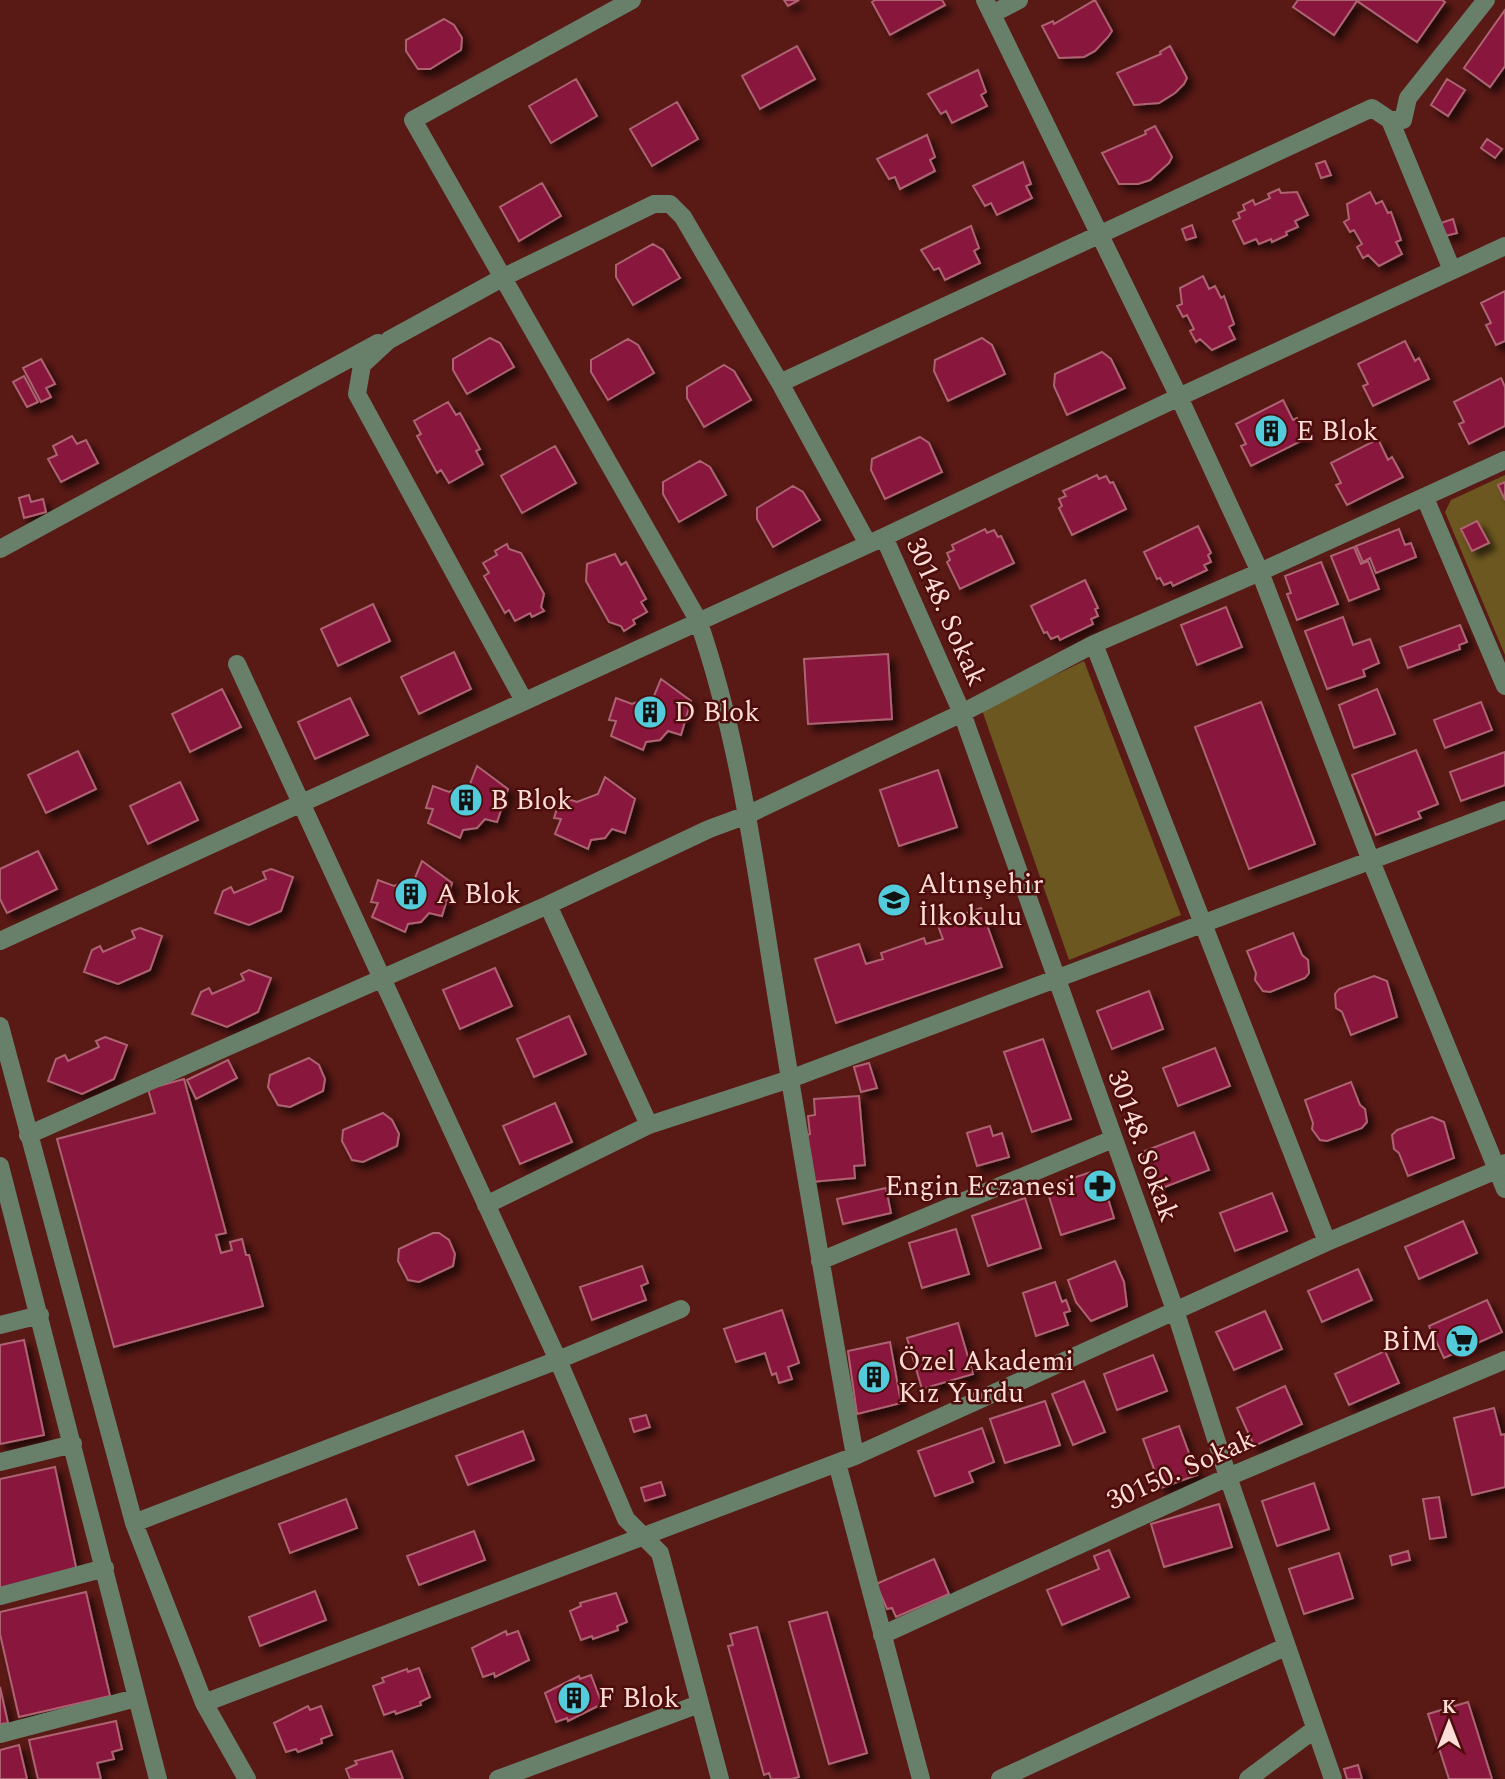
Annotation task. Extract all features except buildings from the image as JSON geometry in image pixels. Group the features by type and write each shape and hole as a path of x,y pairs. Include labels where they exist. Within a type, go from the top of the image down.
{"street":[{"path":"632,0 413,120 698,620 718,677 747,815 820,1261 855,1455"},
{"path":"1019,0 988,7 1179,397 1259,572 1371,861 1502,1166 1505,1189"},
{"path":"780,383 1372,108 1390,120 1403,120 1408,98 1486,0"},
{"path":"1390,120 1452,270"},
{"name":"30148. Sokak","path":"502,278 654,204 670,204 683,217 876,540 962,713 1175,1310 1285,1647 1292,1654 1333,1779"},
{"path":"0,941 303,804 523,699 876,540 1505,246"},
{"path":"502,278 389,340 362,365 357,394 523,699"},
{"path":"0,549 372,344 389,340"},
{"path":"28,1135 548,905 709,829 747,815 962,713 1094,644 1505,460"},
{"path":"1425,498 1505,684"},
{"path":"1094,644 1326,1242"},
{"path":"237,664 558,1360 626,1519 660,1553 720,1779"},
{"path":"486,1205 649,1125 790,1079 1203,926 1505,810"},
{"path":"548,905 649,1125"},
{"path":"0,1026 134,1523 204,1703 247,1779"},
{"path":"820,1261 1113,1139"},
{"path":"0,1166 158,1779"},
{"path":"204,1703 837,1463 1326,1242 1502,1166"},
{"path":"134,1523 558,1360 681,1309"},
{"path":"0,1325 40,1315"},
{"name":"30150. Sokak","path":"882,1635 1228,1477 1505,1360"},
{"path":"0,1462 73,1444"},
{"path":"837,1463 921,1779"},
{"path":"0,1596 105,1567"},
{"path":"1000,1779 1285,1647"},
{"path":"0,1734 136,1698"},
{"path":"498,1779 699,1704"},
{"path":"1248,1779 1315,1729"}],"shaded area":[{"path":"1505,475 1505,655 1445,512 1451,500"},
{"path":"1084,661 1181,915 1069,960 982,710"}],"place":[{"name":"E Blok","path":"1271,431"},
{"name":"D Blok","path":"650,712"},
{"name":"B Blok","path":"466,800"},
{"name":"A Blok","path":"411,894"},
{"name":"Altınşehir İlkokulu","path":"894,900"},
{"name":"Engin Eczanesi","path":"1100,1186"},
{"name":"BİM","path":"1462,1341"},
{"name":"Özel Akademi Kız Yurdu","path":"874,1377"},
{"name":"F Blok","path":"574,1698"}]}
